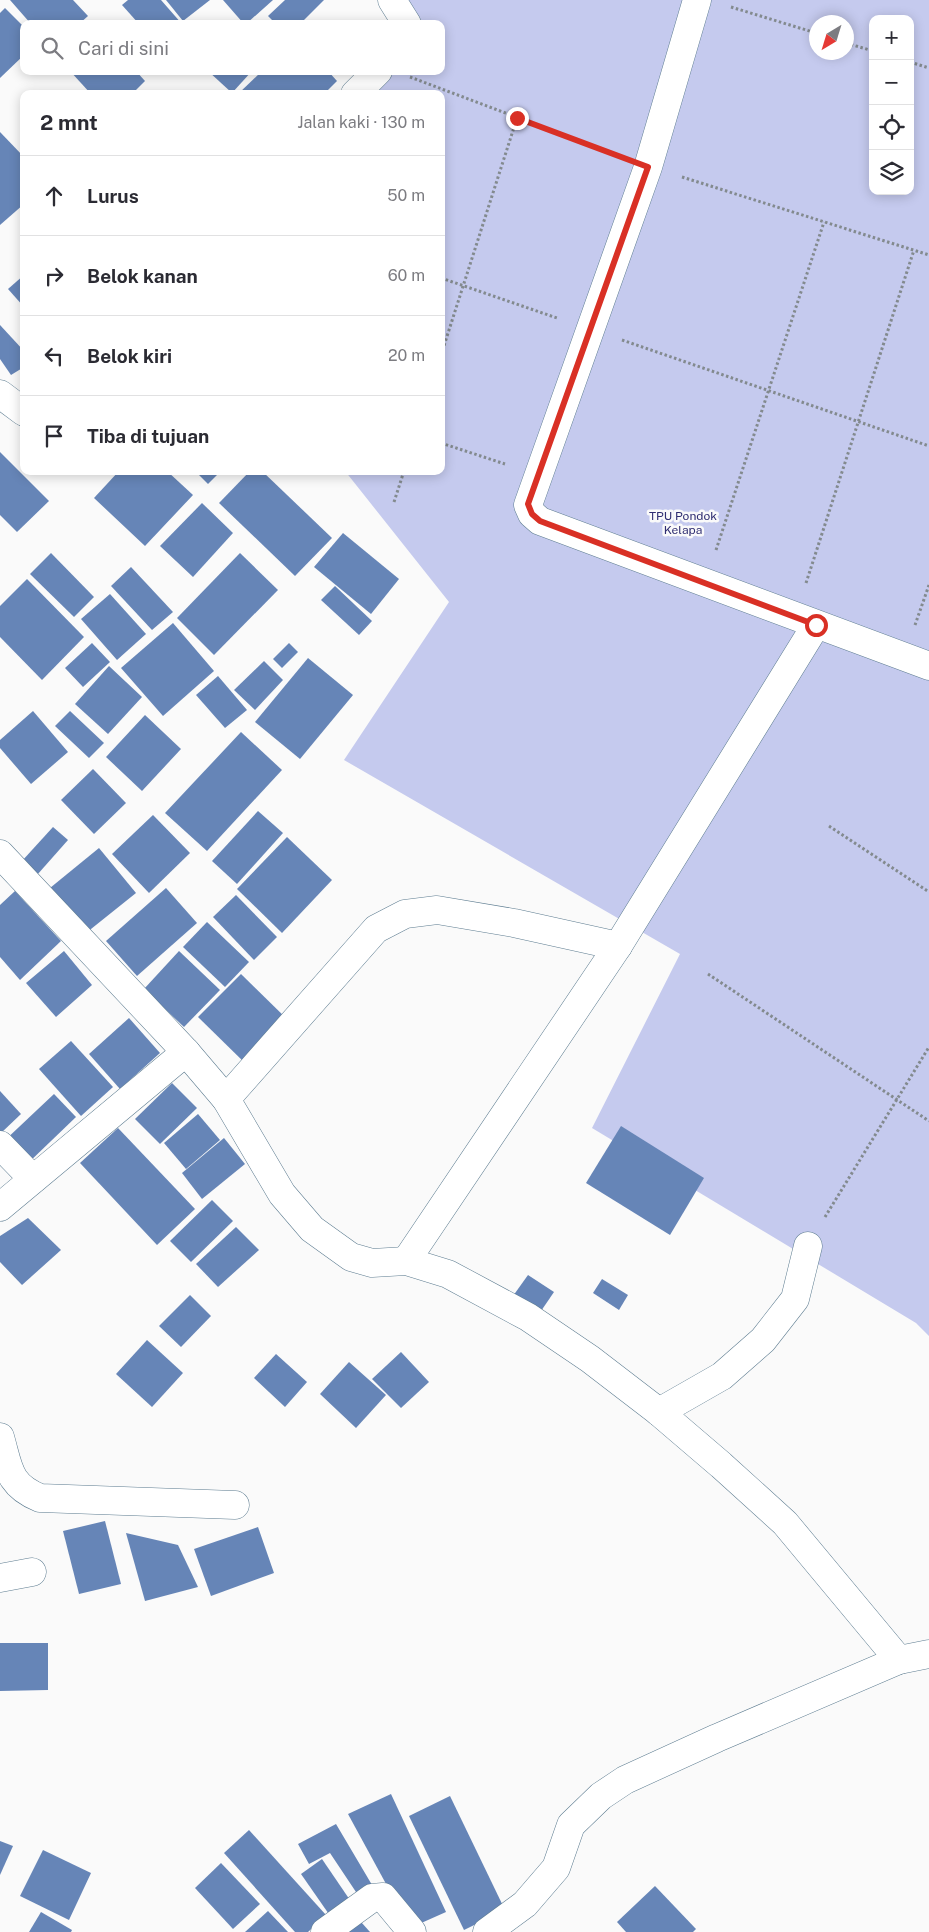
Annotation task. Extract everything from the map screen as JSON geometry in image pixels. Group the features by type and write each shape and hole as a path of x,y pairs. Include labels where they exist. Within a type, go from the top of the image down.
{"street":[{"path":"392,0 404,20"},
{"path":"697,0 648,167 528,504 532,514 540,521 929,666"},
{"path":"362,90 387,75"},
{"path":"0,394 20,409"},
{"path":"406,1261 618,946 805,621"},
{"path":"0,854 186,1052 226,1099 282,1194 312,1229 351,1257 372,1263 406,1261 448,1274 528,1317 590,1359 659,1412 785,1523 900,1660"},
{"path":"226,1099 376,930 405,914 437,910 514,923 618,946"},
{"path":"0,1207 186,1052"},
{"path":"0,1145 34,1179"},
{"path":"659,1412 722,1376 763,1340 794,1299 808,1246"},
{"path":"0,1437 12,1478 21,1489 40,1498 235,1505"},
{"path":"0,1578 32,1572"},
{"path":"487,1932 525,1904 556,1868 571,1825 601,1796 625,1780 717,1738 900,1660 929,1654"},
{"path":"326,1932 372,1898 383,1897 412,1932"}],"path":[{"path":"728,6 809,31"},
{"path":"854,45 869,50"},
{"path":"914,63 929,68"},
{"path":"396,75 438,90"},
{"path":"445,92 648,167 929,255"},
{"path":"445,341 517,118"},
{"path":"705,583 824,222"},
{"path":"805,621 858,421 914,250"},
{"path":"445,279 929,446"},
{"path":"445,444 539,475"},
{"path":"394,502 403,475"},
{"path":"904,656 929,585"},
{"path":"829,826 929,892"},
{"path":"708,974 929,1121"},
{"path":"808,1246 929,1047"}],"green space":[{"name":"TPU Pondok Kelapa","path":"379,0 929,0 929,1336 916,1323 592,1128 680,954 344,760 449,602 348,475 445,475 445,90 378,90 391,75 445,75 445,20 392,20"}],"building":[{"path":"10,0 73,0 88,16 84,20 28,20"},
{"path":"128,0 161,0 178,20 135,20 122,5"},
{"path":"166,0 210,0 184,20 182,20"},
{"path":"223,0 273,0 250,20 240,20"},
{"path":"285,0 324,0 304,20 272,20 268,16"},
{"path":"5,8 20,23 20,59 0,78 0,13"},
{"path":"74,75 140,75 145,81 136,90 87,90"},
{"path":"212,75 248,75 235,90 229,90"},
{"path":"258,75 332,75 337,81 328,90 242,90"},
{"path":"0,132 20,153 20,208 0,225"},
{"path":"20,278 20,302 8,289"},
{"path":"0,325 20,347 20,369 11,375 0,359"},
{"path":"0,452 20,472 20,475 23,475 49,501 17,532 0,515"},
{"path":"115,475 171,475 193,495 145,546 94,498"},
{"path":"199,475 217,475 208,484"},
{"path":"246,475 266,475 332,538 295,576 219,503"},
{"path":"202,503 233,533 193,577 160,546"},
{"path":"343,533 399,579 371,614 314,567"},
{"path":"51,553 94,597 74,617 30,574"},
{"path":"240,553 278,590 214,655 177,618"},
{"path":"131,567 173,612 152,630 111,586"},
{"path":"27,579 84,637 42,680 0,637 0,606"},
{"path":"335,586 372,621 359,635 321,600"},
{"path":"110,594 146,634 117,660 81,619"},
{"path":"173,623 214,671 163,716 121,668"},
{"path":"92,643 110,662 83,687 65,668"},
{"path":"289,643 298,652 282,668 273,659"},
{"path":"308,658 353,695 300,759 255,722"},
{"path":"264,661 283,680 255,710 234,690"},
{"path":"109,666 142,697 108,734 75,704"},
{"path":"218,676 247,710 225,728 196,695"},
{"path":"33,711 68,752 31,784 0,748 0,740"},
{"path":"70,711 104,743 89,758 55,726"},
{"path":"145,715 181,749 142,791 106,757"},
{"path":"241,732 282,770 207,851 165,813"},
{"path":"93,769 126,803 94,834 61,800"},
{"path":"258,811 283,833 237,884 212,861"},
{"path":"153,815 190,853 149,893 112,854"},
{"path":"53,827 68,840 37,875 22,861"},
{"path":"287,837 332,880 282,933 237,889"},
{"path":"99,848 136,893 86,933 50,888"},
{"path":"166,888 197,923 137,976 106,941"},
{"path":"15,891 61,941 20,980 0,957 0,905"},
{"path":"236,895 277,937 254,960 213,917"},
{"path":"207,922 249,962 225,987 183,947"},
{"path":"64,951 92,985 56,1017 26,983"},
{"path":"179,951 220,990 184,1027 144,989"},
{"path":"241,974 290,1022 248,1066 198,1017"},
{"path":"129,1018 160,1053 120,1089 89,1054"},
{"path":"71,1041 113,1087 81,1116 39,1069"},
{"path":"172,1083 197,1108 160,1144 135,1119"},
{"path":"0,1091 21,1114 0,1134"},
{"path":"54,1094 76,1117 25,1166 2,1143"},
{"path":"198,1114 220,1140 186,1169 164,1143"},
{"path":"621,1126 704,1178 670,1235 586,1183"},
{"path":"118,1128 195,1209 157,1245 80,1163"},
{"path":"224,1138 245,1164 202,1199 182,1173"},
{"path":"212,1200 233,1221 191,1262 170,1241"},
{"path":"28,1218 61,1250 22,1285 0,1262 0,1236"},
{"path":"236,1227 259,1250 218,1287 196,1264"},
{"path":"528,1275 554,1292 539,1314 513,1296"},
{"path":"602,1279 628,1295 619,1310 593,1293"},
{"path":"190,1295 211,1316 181,1347 159,1326"},
{"path":"147,1340 183,1373 152,1407 116,1374"},
{"path":"401,1352 429,1382 401,1408 372,1379"},
{"path":"276,1354 307,1382 285,1407 254,1378"},
{"path":"349,1362 386,1395 356,1428 320,1394"},
{"path":"105,1521 121,1584 79,1594 63,1531"},
{"path":"258,1527 274,1573 211,1596 194,1549"},
{"path":"126,1533 178,1545 198,1587 145,1601"},
{"path":"0,1643 48,1643 48,1690 0,1691"},
{"path":"391,1794 446,1912 410,1928 348,1814"},
{"path":"450,1796 505,1910 464,1930 409,1816"},
{"path":"336,1824 375,1890 360,1898 330,1853 309,1864 298,1844"},
{"path":"249,1830 326,1915 308,1932 295,1932 224,1853"},
{"path":"0,1841 13,1846 0,1875"},
{"path":"43,1850 91,1873 69,1920 20,1896"},
{"path":"322,1859 354,1906 333,1920 301,1874"},
{"path":"221,1863 260,1904 233,1929 195,1888"},
{"path":"655,1886 696,1929 693,1932 626,1932 617,1922"},
{"path":"268,1911 288,1932 245,1932"},
{"path":"41,1912 72,1930 71,1932 29,1932"},
{"path":"353,1913 370,1932 331,1932"}],"route":[{"path":"517,118 648,167 528,504 532,514 540,521 816,625"}]}
